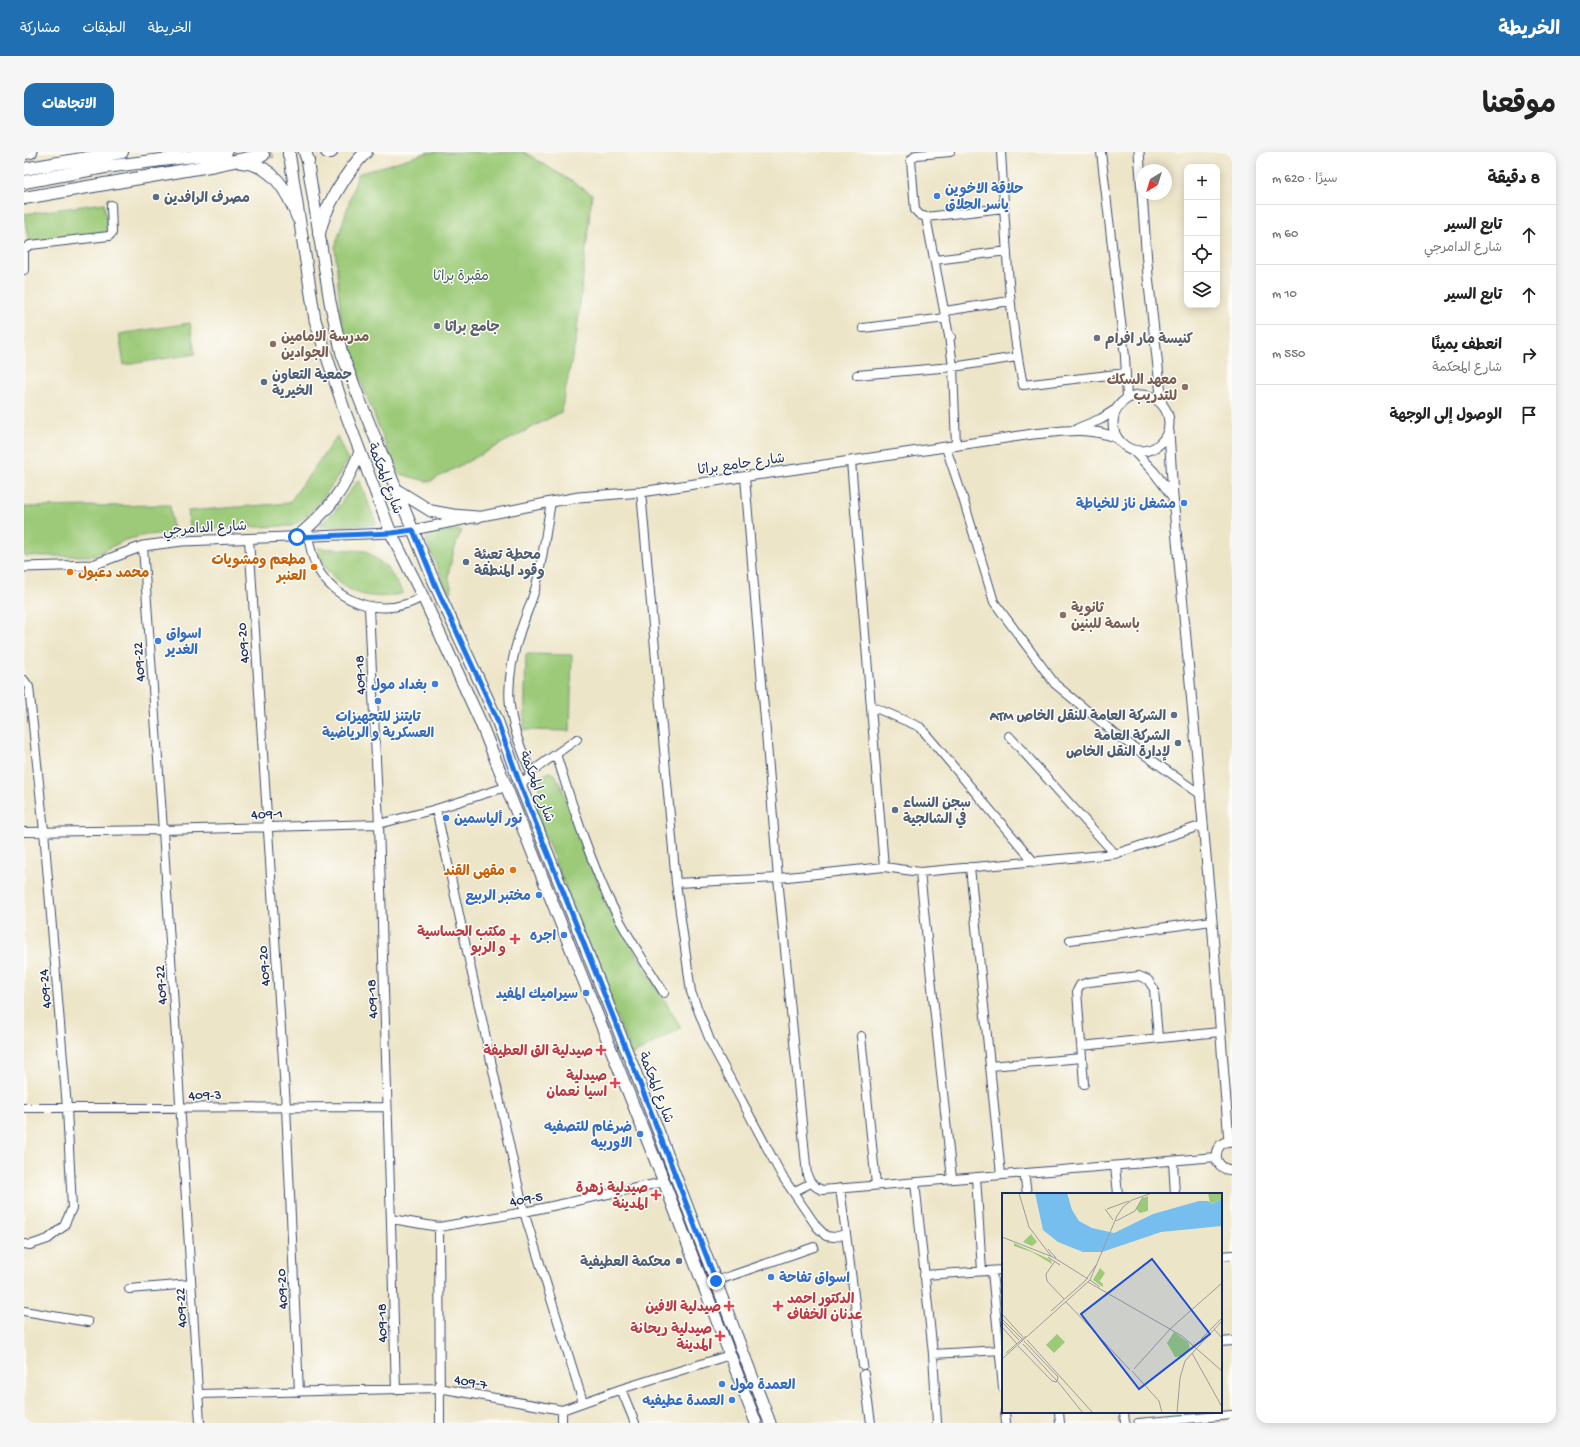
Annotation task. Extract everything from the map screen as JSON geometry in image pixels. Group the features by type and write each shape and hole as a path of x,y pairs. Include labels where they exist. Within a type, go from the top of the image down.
{"main road":[{"path":"24,153 31,152"},
{"path":"24,169 122,152"},
{"path":"320,234 322,222 331,204 353,167 366,152"},
{"name":"شارع المحكمة","path":"289,153 315,320 360,452 392,533 480,721 664,1182 756,1423"},
{"path":"24,182 105,167 263,155"},
{"name":"شارع المحكمة","path":"306,155 330,302 342,354 437,589 496,717 520,784 643,1092 770,1423"},
{"path":"24,198 215,165 230,157 258,165 276,178 291,200 298,218"},
{"path":"302,537 336,500 350,477 360,452"},
{"path":"397,490 431,511 477,517"}],"street":[{"path":"950,152 916,155 911,160 915,210 920,215 926,217 1004,208"},
{"path":"1001,152 1010,301 1017,356 1023,384 1126,373"},
{"path":"1101,152 1125,356 1127,398"},
{"path":"1139,152 1148,276 1162,404 1169,417 1168,431 1172,497 1231,1141 1219,1146 1216,1157 1222,1167 1232,1170"},
{"path":"24,270 24,248 30,245 109,236 112,233 111,205"},
{"path":"926,217 950,336 953,367 956,446"},
{"path":"935,260 1007,251"},
{"path":"863,328 946,315 1010,301"},
{"path":"857,375 953,367 1017,356"},
{"path":"1162,404 1146,395 1127,398 1117,409 1113,424 1117,438 1121,443 1133,450 1154,472 1172,497"},
{"name":"شارع جامع براثا","path":"1074,429 1101,419 1117,409"},
{"name":"شارع جامع براثا","path":"392,533 579,497 641,492 1033,434 1074,429 1092,430 1117,438"},
{"path":"1133,450 1152,450 1162,442 1168,431"},
{"path":"946,448 962,495 994,602 1054,684 1118,736 1200,794"},
{"path":"851,461 884,867"},
{"path":"745,477 778,878 807,1175 811,1183 822,1190 1216,1157"},
{"path":"641,492 676,883 691,992 711,1043 782,1176 817,1227 826,1236 834,1237 846,1234"},
{"path":"531,772 522,752 512,722 508,688 519,634 536,586 550,502"},
{"name":"شارع الدامرجي","path":"24,567 93,565 143,546 182,541 392,533"},
{"path":"302,537 320,574 334,589 350,600 369,607 388,608 406,604 423,597"},
{"name":"409-20","path":"249,539 266,826 286,1107 299,1392"},
{"name":"409-22","path":"143,546 163,830 200,1423"},
{"name":"409-18","path":"369,607 379,824 396,1390"},
{"name":"409-24","path":"24,680 29,688 44,831 67,1108 72,1208 64,1226 48,1239 30,1244 24,1244"},
{"path":"871,706 920,727 1034,862"},
{"path":"1009,736 1114,854"},
{"path":"520,784 528,779 531,772 577,739"},
{"path":"556,754 602,885 615,911 664,993"},
{"name":"409-1","path":"24,832 379,824 436,809 506,787"},
{"path":"436,809 524,1212 583,1402"},
{"path":"676,883 778,878 884,867 920,872 1114,854 1203,825"},
{"path":"970,867 1001,1175"},
{"path":"920,872 952,1179"},
{"path":"1070,940 1212,921"},
{"path":"1084,1084 1076,991 1080,985 1089,982 1139,976 1148,980 1154,989 1158,1038"},
{"path":"1081,1046 1220,1032"},
{"path":"861,1036 876,1186"},
{"path":"990,1066 1082,1058"},
{"name":"409-3","path":"24,1108 387,1107"},
{"path":"1173,1161 1175,1193"},
{"path":"1115,1166 1118,1193"},
{"path":"1024,1173 1027,1193"},
{"path":"976,1177 982,1271"},
{"name":"409-5","path":"392,1220 439,1227 524,1212 664,1182"},
{"path":"915,1182 933,1354 937,1423"},
{"path":"793,1192 811,1183"},
{"path":"840,1188 871,1423"},
{"path":"439,1227 440,1423"},
{"path":"716,1281 814,1247"},
{"path":"1222,1256 1232,1255"},
{"path":"924,1275 1002,1270"},
{"path":"992,1271 1002,1375"},
{"path":"129,1288 191,1284"},
{"path":"24,1311 88,1322"},
{"path":"1222,1342 1232,1341"},
{"path":"933,1354 1000,1350"},
{"path":"562,1423 562,1410 621,1389 730,1355"},
{"name":"409-7","path":"198,1394 439,1388 562,1410"},
{"path":"621,1389 634,1423"},
{"path":"1005,1413 1006,1423"},
{"path":"1059,1413 1060,1423"},
{"path":"1124,1413 1125,1423"},
{"path":"1138,1423 1178,1416 1193,1421 1232,1415"}],"green space":[{"name":"مقبرة براثا","path":"429,152 524,152 592,194 576,339 561,412 429,482 397,473 342,334 335,247 358,174"},
{"path":"104,203 109,234 29,246 24,214"},
{"path":"190,323 195,354 124,365 119,334"},
{"path":"337,436 348,461 316,506 309,514 292,526 190,529 188,511 289,503"},
{"path":"359,479 377,525 319,526 334,512"},
{"path":"170,505 173,533 146,535 125,540 94,556 24,556 24,507"},
{"path":"461,530 448,575 452,591 449,595 427,542 427,537 431,533"},
{"path":"317,548 366,551 387,567 403,593 383,597 364,595 347,588 324,566"},
{"path":"526,654 572,655 570,731 524,730"},
{"path":"550,772 556,776 561,786 605,901 681,1028 632,1055 536,813 536,799 542,776"}],"tunnel":[{"path":"230,159 234,152"},
{"path":"263,155 272,152"}],"place":[{"name":"حلاقة الاخوين ياسر الحلاق","path":"937,196"},
{"name":"مصرف الرافدين","path":"156,197"},
{"name":"جامع براثا","path":"437,326"},
{"name":"كنيسة مار افرام","path":"1097,338"},
{"name":"مدرسة الامامين الجوادين","path":"273,344"},
{"name":"جمعية التعاون الخيرية","path":"264,382"},
{"name":"معهد السكك للتدريب","path":"1185,387"},
{"name":"مشغل ناز للخياطة","path":"1184,503"},
{"name":"محطة تعبئة وقود المنطقة","path":"466,562"},
{"name":"مطعم ومشويات العنبر","path":"314,567"},
{"name":"محمد دعبول","path":"70,572"},
{"name":"ثانوية باسمة للبنين","path":"1063,615"},
{"name":"اسواق الغدير","path":"158,641"},
{"name":"بغداد مول","path":"435,684"},
{"name":"تايتنز للتجهيزات العسكرية و الرياضية","path":"378,701"},
{"name":"ATM الشركة العامة للنقل الخاص","path":"1174,715"},
{"name":"الشركة العامة لإدارة النقل الخاص","path":"1178,743"},
{"name":"سجن النساء في الشالجية","path":"895,810"},
{"name":"نور ألياسمين","path":"446,818"},
{"name":"مقهى القند","path":"513,870"},
{"name":"مختبر الربيع","path":"539,895"},
{"name":"اجره","path":"564,935"},
{"name":"مكتب الحساسية و الربو","path":"515,939"},
{"name":"سيراميك المفيد","path":"586,993"},
{"name":"صيدلية الق العطيفة","path":"601,1050"},
{"name":"صيدلية اسيا نعمان","path":"615,1083"},
{"name":"ضرغام للتصفيه الاوربيه","path":"640,1134"},
{"name":"صيدلية زهرة المدينة","path":"656,1195"},
{"name":"محكمة العطيفية","path":"679,1261"},
{"name":"اسواق تفاحة","path":"771,1277"},
{"name":"صيدلية الافين","path":"729,1306"},
{"name":"الدكتور احمد عدنان الخفاف","path":"778,1306"},
{"name":"صيدلية ريحانة المدينة","path":"720,1336"},
{"name":"العمدة مول","path":"722,1384"},
{"name":"العمدة عطيفيه","path":"732,1400"}],"route":[{"path":"297,537 392,533 413,530 437,589 496,717 520,784 646,1099 716,1281"}]}
